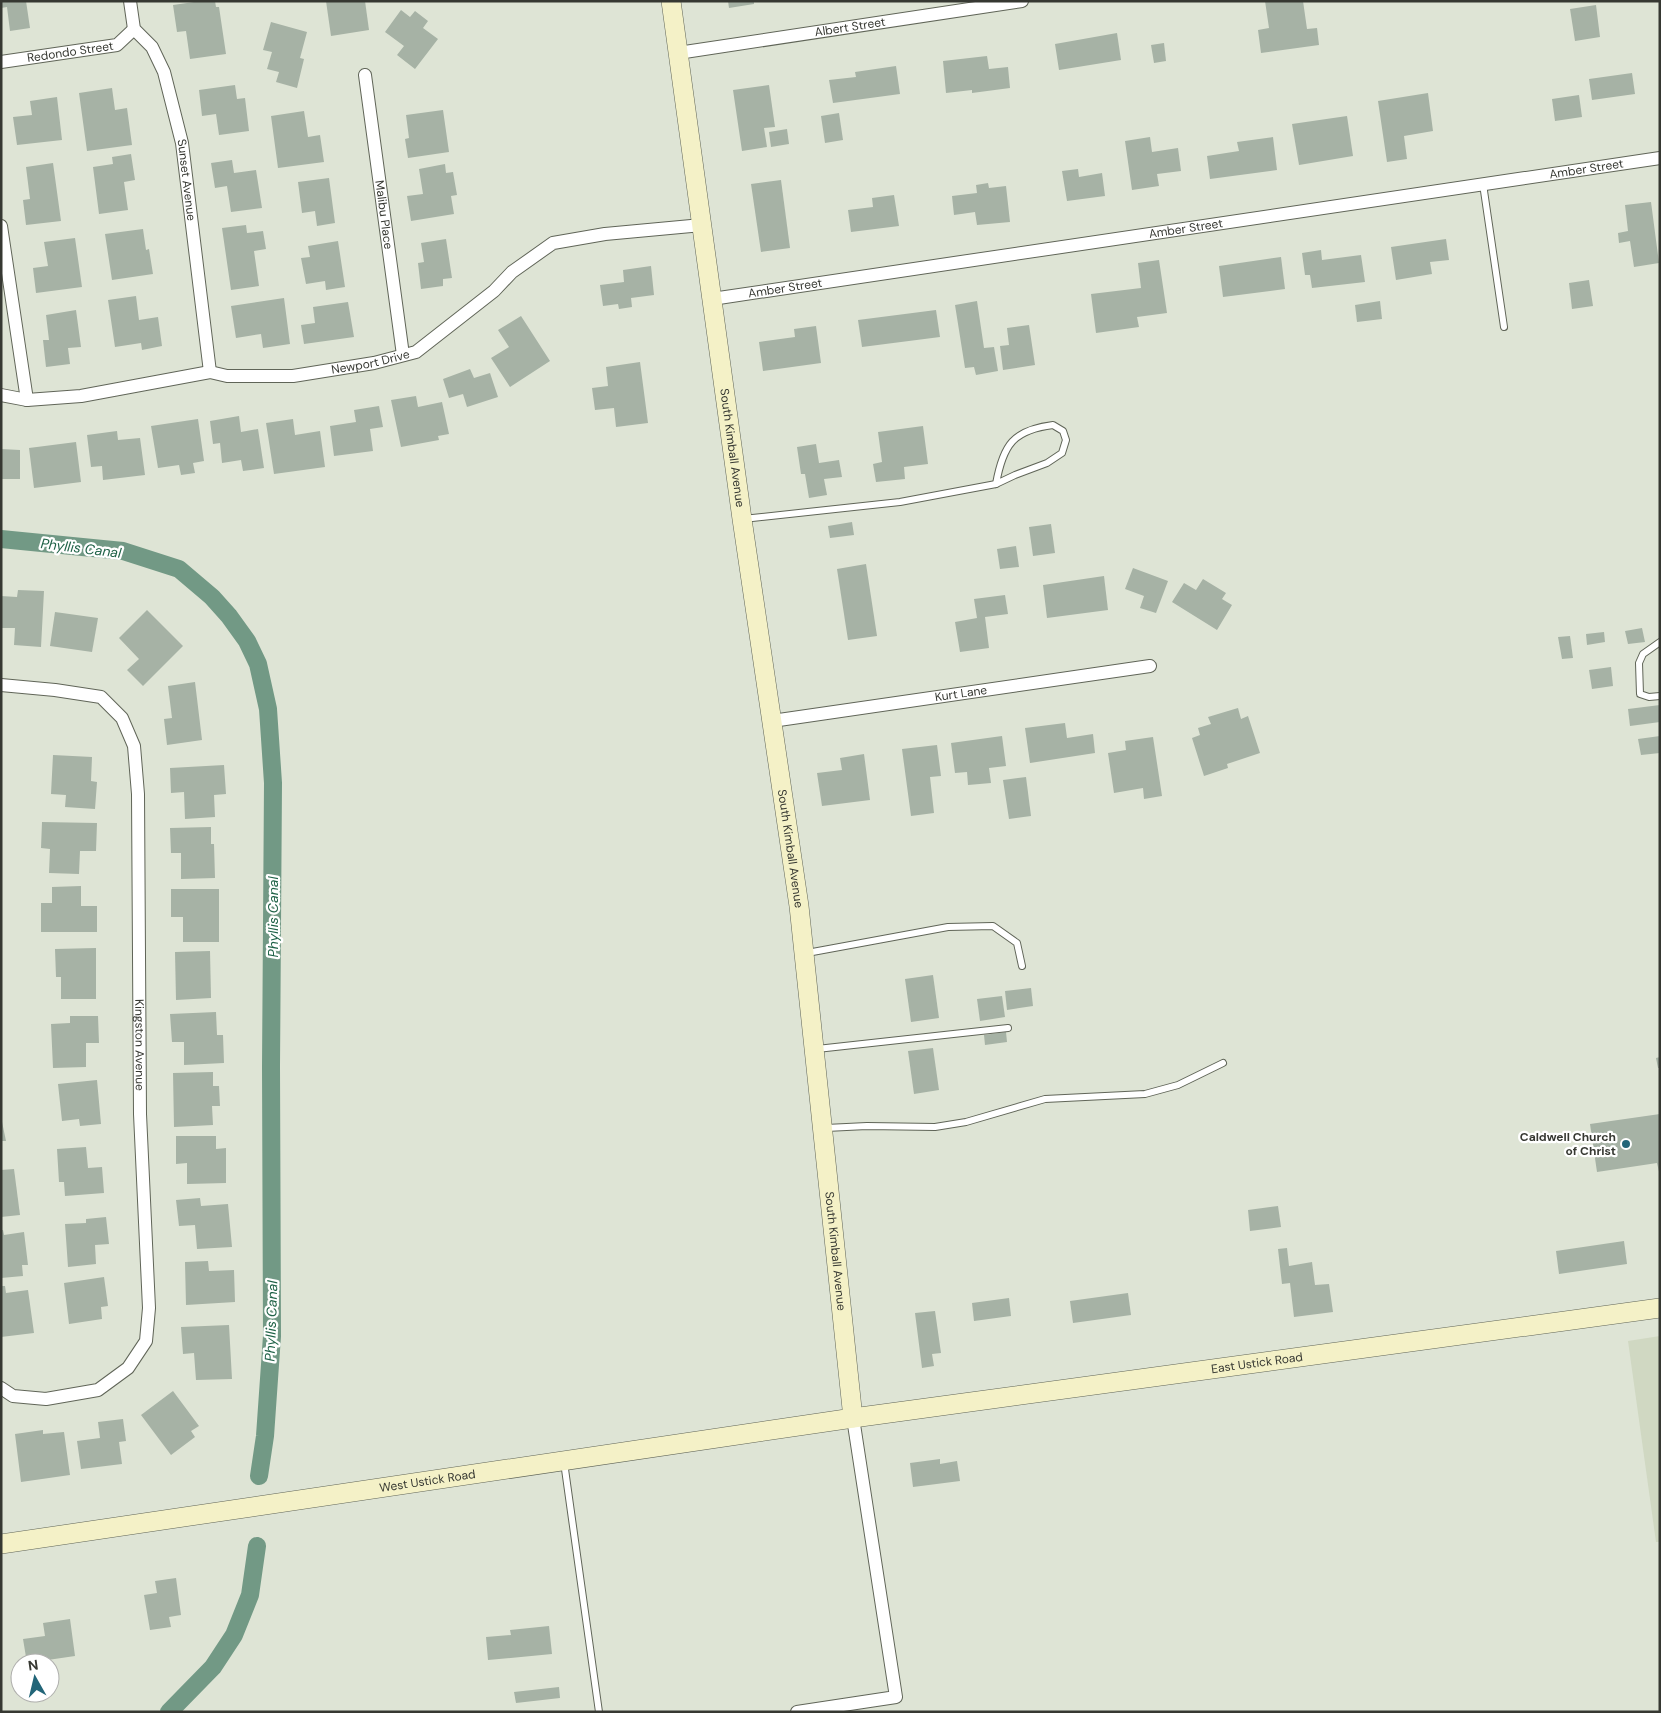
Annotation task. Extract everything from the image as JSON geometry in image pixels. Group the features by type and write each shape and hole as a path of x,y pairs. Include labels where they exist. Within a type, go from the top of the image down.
{"main road":[{"name":"South Kimball Avenue","path":"671,1 742,519 799,906 853,1418"},
{"name":"East Ustick Road","path":"853,1418 1660,1308"},
{"name":"West Ustick Road","path":"1,1544 853,1418"}],"street":[{"path":"130,1 134,30"},
{"name":"Albert Street","path":"678,53 1022,1"},
{"name":"Redondo Street","path":"1,62 117,45 134,30"},
{"name":"Sunset Avenue","path":"134,30 152,47 164,72 182,143 210,372"},
{"name":"Malibu Place","path":"365,75 403,355"},
{"name":"Amber Street","path":"712,299 1660,158"},
{"name":"Newport Drive","path":"1,395 27,400 81,396 210,372 227,376 293,376 374,364 416,352 494,291 512,272 553,243 605,234 702,225"},
{"path":"1,226 27,400"},
{"name":"Kurt Lane","path":"772,721 1150,666"},
{"name":"Kingston Avenue","path":"1,685 101,697 122,718 134,746 138,794 140,1114 149,1308 146,1341 128,1368 98,1390 46,1399 13,1396 1,1388"},
{"name":"South Kimball Avenue","path":"796,1712 896,1697 853,1418"}],"lane":[{"path":"1483,184 1504,326"},
{"path":"742,519 900,502 996,484 1047,463 1062,453 1066,440 1063,431 1053,425 1034,427 1015,437 1000,464 996,484"},
{"path":"1660,642 1643,654 1639,663 1640,694 1648,697 1660,696"},
{"path":"803,954 948,927 993,926 1017,943 1022,966"},
{"path":"813,1049 1008,1028"},
{"path":"822,1129 867,1126 935,1127 966,1122 1045,1099 1145,1094 1178,1085 1223,1063"},
{"path":"564,1461 599,1712"}],"shaded area":[{"path":"1660,1336 1660,1542 1656,1542 1628,1341"}],"building":[{"path":"1,1 26,1 30,28 10,31 7,7 1,8"},
{"path":"215,1 216,7 219,7 226,54 190,59 186,31 177,32 173,5"},
{"path":"326,1 365,1 369,30 331,36"},
{"path":"728,1 754,1 754,4 729,8"},
{"path":"1265,1 1303,1 1307,29 1317,28 1319,45 1261,53 1258,30 1269,28"},
{"path":"1596,5 1600,37 1575,41 1570,9"},
{"path":"401,10 410,17 415,11 428,21 423,28 438,39 415,69 397,55 404,46 385,32"},
{"path":"271,22 307,32 300,58 304,59 297,88 276,82 279,72 267,69 272,52 263,50"},
{"path":"1117,33 1121,60 1059,70 1055,44"},
{"path":"1164,43 1166,61 1154,63 1151,45"},
{"path":"987,56 989,69 1008,67 1010,88 972,93 972,90 946,93 943,61"},
{"path":"896,66 900,94 833,103 829,80 856,77 855,72"},
{"path":"1632,73 1635,94 1592,100 1589,79"},
{"path":"235,85 237,99 245,98 249,131 219,135 216,114 202,116 199,90"},
{"path":"769,85 775,127 764,128 767,147 742,151 733,90"},
{"path":"112,88 115,110 127,108 132,145 87,151 79,93"},
{"path":"1428,93 1433,131 1404,136 1407,159 1387,162 1378,101"},
{"path":"1579,95 1582,117 1555,121 1552,99"},
{"path":"57,97 62,140 17,145 13,117 32,115 30,101"},
{"path":"443,110 449,152 408,158 405,139 409,138 406,115"},
{"path":"304,111 308,137 320,135 324,162 278,168 271,116"},
{"path":"839,113 843,140 825,143 821,116"},
{"path":"1347,116 1353,156 1299,165 1292,124"},
{"path":"787,129 789,144 771,147 769,132"},
{"path":"1150,137 1152,152 1178,148 1181,171 1157,174 1159,186 1132,190 1125,141"},
{"path":"1273,137 1277,170 1210,179 1207,156 1239,151 1237,142"},
{"path":"131,154 135,180 124,182 128,210 99,214 93,167 113,164 112,157"},
{"path":"232,160 234,173 256,170 262,208 231,212 227,186 215,188 211,163"},
{"path":"53,163 61,221 26,225 23,200 30,199 26,167"},
{"path":"445,164 446,173 453,172 457,195 451,196 454,214 411,221 407,196 423,194 419,169"},
{"path":"1078,169 1079,177 1102,173 1105,196 1067,201 1062,171"},
{"path":"329,178 335,223 317,226 315,211 302,213 298,182"},
{"path":"781,180 790,248 761,252 751,184"},
{"path":"988,183 989,188 1006,186 1010,222 977,225 975,212 954,215 952,196 977,193 976,185"},
{"path":"894,195 899,226 851,232 848,210 873,207 872,198"},
{"path":"1651,202 1659,263 1634,267 1630,241 1619,243 1618,233 1628,231 1625,205"},
{"path":"246,225 247,233 263,231 266,249 254,251 259,286 231,290 222,228"},
{"path":"143,229 146,250 149,249 153,274 112,280 105,234"},
{"path":"75,238 82,287 36,293 33,268 48,266 44,242"},
{"path":"446,239 452,278 443,279 443,286 421,289 418,263 424,262 421,243"},
{"path":"1446,239 1449,260 1430,262 1432,274 1396,280 1391,247"},
{"path":"338,241 345,287 326,290 325,281 306,284 301,258 310,257 308,246"},
{"path":"1321,250 1322,260 1361,255 1365,282 1312,288 1310,275 1305,275 1302,253"},
{"path":"1281,257 1285,289 1223,297 1219,266"},
{"path":"1159,260 1167,313 1137,317 1139,327 1096,333 1091,294 1141,288 1138,263"},
{"path":"651,266 654,295 631,298 632,307 619,309 618,304 603,306 600,285 624,282 623,270"},
{"path":"1589,280 1593,306 1572,309 1569,283"},
{"path":"136,296 139,320 158,317 162,346 142,350 141,343 115,347 108,300"},
{"path":"284,298 290,344 263,348 261,334 236,338 231,306"},
{"path":"977,301 984,348 994,347 998,371 976,375 974,367 965,368 955,305"},
{"path":"1380,301 1382,319 1357,322 1355,305"},
{"path":"348,302 354,337 304,344 301,325 315,323 313,307"},
{"path":"76,310 81,347 68,348 70,364 46,367 43,340 49,340 46,315"},
{"path":"936,310 940,337 862,347 858,320"},
{"path":"521,316 550,361 510,387 491,358 509,347 498,330"},
{"path":"1029,325 1035,365 1003,370 1000,346 1009,345 1007,328"},
{"path":"816,326 821,363 763,371 759,342 795,337 794,329"},
{"path":"640,362 648,423 616,427 614,408 595,410 592,388 608,386 606,367"},
{"path":"470,369 474,378 490,373 498,397 467,407 463,394 449,398 443,379"},
{"path":"416,396 418,407 442,402 449,434 438,436 439,440 401,447 391,400"},
{"path":"379,406 383,427 370,429 373,451 334,456 330,426 356,422 354,410"},
{"path":"239,416 241,432 258,429 264,468 243,471 241,460 222,463 220,443 213,444 210,421"},
{"path":"198,419 204,461 193,463 195,473 181,475 179,465 158,468 151,426"},
{"path":"293,419 295,435 320,431 325,467 274,474 266,423"},
{"path":"923,426 928,464 904,467 905,479 876,482 873,464 882,462 878,432"},
{"path":"117,431 118,440 140,438 145,475 103,480 102,466 91,467 87,435"},
{"path":"76,442 81,482 34,488 29,448"},
{"path":"816,444 819,463 839,460 842,477 824,479 827,495 809,498 805,474 801,474 797,447"},
{"path":"1,449 20,450 20,479 1,479"},
{"path":"852,522 854,535 830,538 828,526"},
{"path":"1051,524 1055,553 1033,556 1029,527"},
{"path":"1016,546 1019,567 1000,569 997,549"},
{"path":"866,564 877,636 848,640 837,569"},
{"path":"1133,568 1168,581 1156,613 1140,608 1144,596 1125,589"},
{"path":"1104,576 1108,610 1047,618 1043,585"},
{"path":"1203,579 1226,593 1222,599 1232,605 1217,630 1172,602 1184,583 1196,590"},
{"path":"18,590 44,591 41,647 14,645 15,628 1,628 1,596 17,597"},
{"path":"1005,595 1008,614 985,617 989,648 960,652 955,622 977,618 974,599"},
{"path":"147,610 183,646 143,686 127,670 139,659 119,638"},
{"path":"55,612 98,618 92,652 50,646"},
{"path":"1642,628 1645,642 1628,644 1625,631"},
{"path":"1604,632 1605,642 1587,645 1586,634"},
{"path":"1570,636 1573,658 1562,659 1558,637"},
{"path":"1611,667 1613,686 1592,689 1589,670"},
{"path":"195,682 202,740 167,745 164,719 172,718 168,686"},
{"path":"1660,705 1660,722 1630,726 1628,709"},
{"path":"1238,708 1241,719 1248,716 1260,753 1227,764 1228,768 1204,776 1192,738 1200,735 1198,728 1211,724 1208,717"},
{"path":"1065,723 1067,738 1093,734 1095,753 1030,763 1025,728"},
{"path":"1002,736 1006,766 989,768 991,783 968,785 967,772 955,773 951,743"},
{"path":"1660,736 1660,753 1641,755 1638,739"},
{"path":"1153,737 1162,796 1144,799 1143,788 1114,793 1108,753 1126,750 1125,741"},
{"path":"937,745 941,776 930,777 934,813 911,816 902,749"},
{"path":"864,754 870,800 822,806 817,773 842,770 840,758"},
{"path":"53,755 92,757 91,781 97,782 95,809 65,807 66,795 51,794"},
{"path":"224,765 226,794 214,795 215,817 185,819 184,792 171,793 170,768"},
{"path":"1026,777 1031,816 1009,819 1003,780"},
{"path":"42,822 97,823 96,851 80,851 79,874 49,873 50,849 41,848"},
{"path":"211,827 211,844 214,844 215,878 181,879 181,853 171,853 170,828"},
{"path":"81,886 81,906 97,906 97,932 41,932 41,903 52,903 52,887"},
{"path":"171,889 219,889 219,942 183,942 183,917 171,917"},
{"path":"96,948 96,999 61,999 61,977 56,977 55,949"},
{"path":"210,951 211,998 176,1000 175,952"},
{"path":"933,975 939,1018 911,1022 905,979"},
{"path":"1031,988 1033,1006 1007,1010 1005,991"},
{"path":"1002,996 1005,1017 980,1021 977,999"},
{"path":"216,1012 217,1035 223,1035 224,1063 184,1065 184,1042 172,1042 170,1014"},
{"path":"70,1016 98,1016 99,1043 86,1043 86,1067 53,1068 51,1024 70,1023"},
{"path":"1006,1032 1007,1042 985,1045 984,1035"},
{"path":"933,1048 939,1090 914,1094 908,1051"},
{"path":"1660,1057 1660,1068 1658,1068 1656,1058"},
{"path":"213,1072 213,1086 219,1086 220,1106 212,1106 213,1125 174,1127 173,1073"},
{"path":"97,1080 101,1124 80,1126 79,1119 62,1121 58,1084"},
{"name":"Caldwell Church of Christ","path":"1660,1114 1660,1176 1657,1163 1597,1172 1590,1124"},
{"path":"1,1117 6,1141 1,1141"},
{"path":"176,1136 216,1136 216,1149 226,1148 226,1183 187,1184 187,1163 176,1164"},
{"path":"86,1147 88,1168 102,1167 104,1193 65,1196 64,1182 59,1182 57,1149"},
{"path":"14,1169 20,1215 1,1217 1,1170"},
{"path":"200,1198 201,1206 228,1204 232,1247 197,1249 195,1225 179,1226 176,1200"},
{"path":"1278,1206 1281,1227 1250,1231 1248,1210"},
{"path":"106,1217 109,1244 95,1245 96,1264 68,1267 65,1224 86,1223 86,1219"},
{"path":"1,1230 3,1230 4,1235 24,1232 28,1265 22,1265 23,1276 1,1278"},
{"path":"1624,1241 1627,1264 1559,1274 1556,1251"},
{"path":"1287,1248 1289,1266 1312,1262 1315,1285 1329,1284 1333,1312 1294,1317 1290,1283 1282,1284 1278,1249"},
{"path":"208,1261 209,1271 234,1270 235,1302 186,1305 185,1262"},
{"path":"104,1277 108,1306 101,1307 102,1319 69,1324 64,1283"},
{"path":"1,1286 5,1286 6,1293 28,1290 34,1333 1,1337"},
{"path":"1128,1293 1131,1315 1073,1323 1070,1301"},
{"path":"1009,1298 1011,1316 974,1321 972,1303"},
{"path":"935,1311 941,1353 932,1354 934,1366 922,1368 915,1313"},
{"path":"229,1325 232,1379 196,1380 194,1353 183,1354 181,1327"},
{"path":"173,1391 199,1426 191,1431 195,1437 171,1455 141,1415"},
{"path":"123,1419 126,1441 119,1442 122,1464 81,1469 77,1441 100,1438 98,1422"},
{"path":"43,1430 43,1434 64,1432 70,1475 21,1482 15,1434"},
{"path":"940,1459 940,1464 957,1461 960,1481 913,1487 910,1463"},
{"path":"176,1578 181,1615 169,1617 171,1627 150,1630 144,1595 157,1593 155,1581"},
{"path":"70,1619 75,1656 60,1658 60,1653 25,1653 23,1639 45,1636 43,1623"},
{"path":"549,1626 552,1654 488,1660 486,1637 511,1635 510,1630"},
{"path":"559,1687 560,1698 516,1703 514,1692"}],"waterway":[{"name":"Phyllis Canal","path":"1,539 123,551 179,569 212,597 229,616 247,641 258,664 268,709 273,783 272,1336 265,1436 259,1476"},
{"name":"Phyllis Canal","path":"169,1712 213,1667 234,1635 250,1595 257,1546"}],"place":[{"name":"Caldwell Church of Christ","path":"1626,1144"}]}
